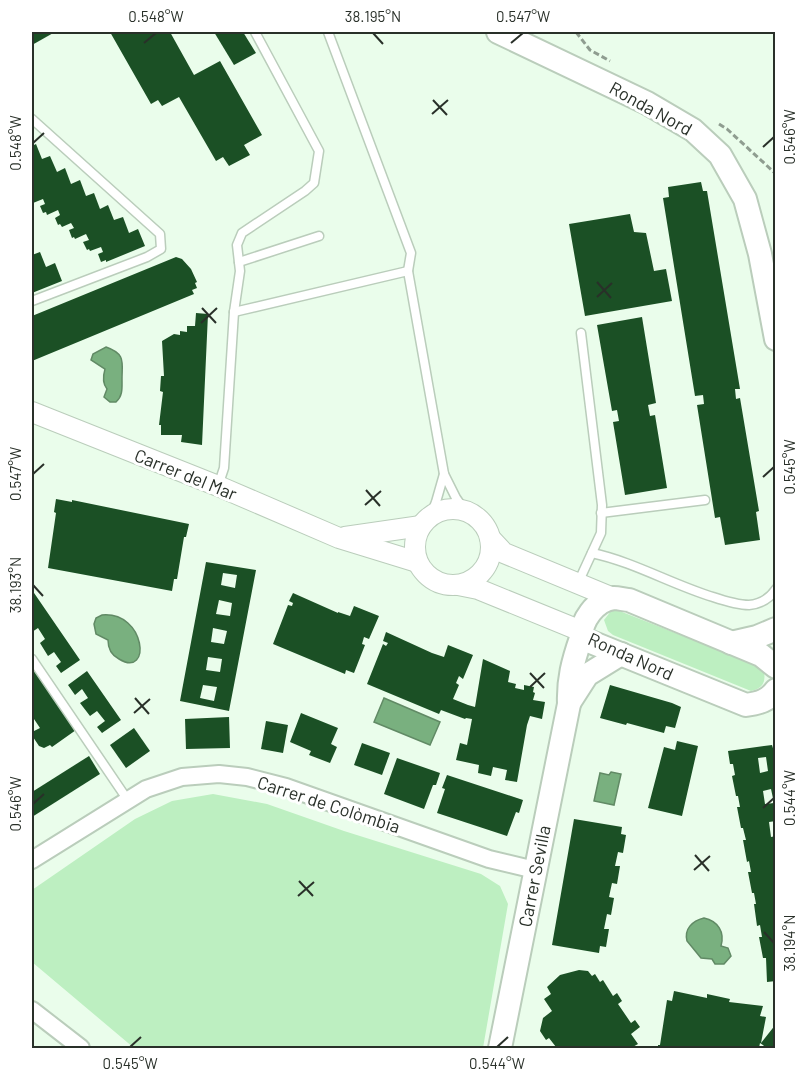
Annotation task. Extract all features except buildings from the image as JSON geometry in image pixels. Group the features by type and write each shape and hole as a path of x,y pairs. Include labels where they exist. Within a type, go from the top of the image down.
{"main road":[{"name":"Ronda Nord","path":"498,32 647,103 693,130 720,155 745,199 760,254 776,339"},
{"name":"Ronda Nord","path":"614,598 601,603 588,615 581,634 621,654 746,705 774,697"},
{"path":"614,598 629,600 731,642 761,655 776,667"},
{"path":"731,642 757,637 776,628"},
{"name":"Carrer Sevilla","path":"500,1048 568,704 568,683 581,634"},
{"name":"Carrer Sevilla","path":"568,704 587,675 621,654"}],"street":[{"name":"Carrer del Mar","path":"32,412 218,486 339,538 417,561"},
{"path":"339,538 425,521 440,511 453,509 465,511 476,517 490,538 504,553 614,598"},
{"path":"425,521 416,537 415,549 417,561 424,572 434,580 478,589 581,634"},
{"path":"458,585 471,581 488,563 491,550 490,538"},
{"name":"Carrer de Colòmbia","path":"32,860 146,789 182,777 219,774 247,777 286,787 489,859 535,870"},
{"path":"32,1010 81,1048"}],"lane":[{"path":"218,486 224,468 234,312 240,271 237,245 242,233 314,183 319,151 255,32"},
{"path":"328,32 411,253 408,271 444,474 465,511"},
{"path":"32,119 160,234 161,249 32,301"},
{"path":"239,262 319,236"},
{"path":"234,312 408,271"},
{"path":"578,584 601,533 601,513 581,333"},
{"path":"425,521 436,502 444,474"},
{"path":"601,513 705,500"},
{"path":"592,554 625,563 699,593 735,604 751,605 764,601 776,589"},
{"path":"32,659 127,799"}],"shaded area":[{"path":"106,347 122,359 122,392 116,402 110,402 104,397 107,389 103,379 105,369 91,360 93,354"},
{"path":"617,610 754,664 764,672 762,684 758,689 751,691 613,635 608,631 604,620 611,611"},
{"path":"102,615 117,617 128,623 135,632 140,653 136,660 130,663 119,659 110,651 108,640 96,634 94,624 96,618"},
{"path":"384,698 440,722 430,745 374,722"},
{"path":"611,772 621,774 614,805 594,801 600,773 609,775"},
{"path":"213,794 267,804 481,874 500,886 508,904 483,1048 134,1048 32,962 32,890 135,819 172,801"},
{"path":"704,918 717,924 722,936 721,946 728,948 731,956 724,964 715,964 712,959 701,958 687,941 690,926"}]}
